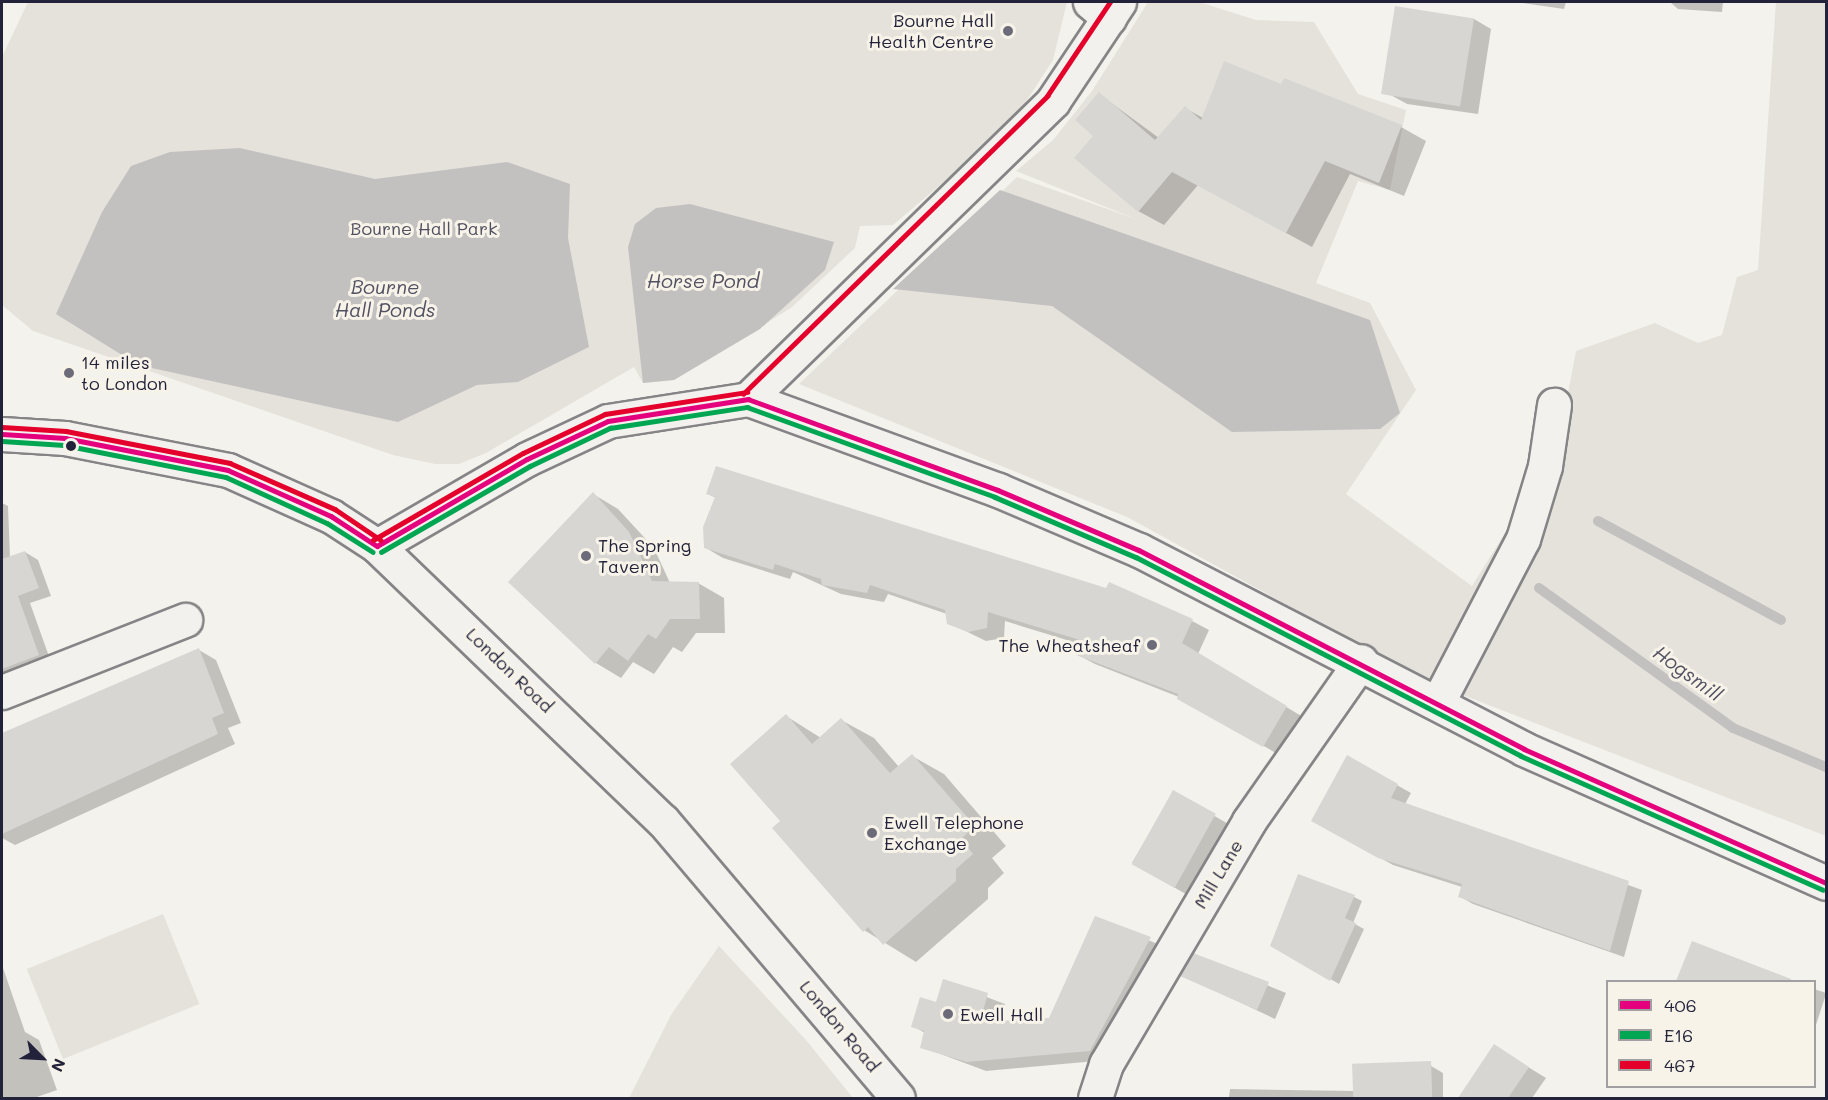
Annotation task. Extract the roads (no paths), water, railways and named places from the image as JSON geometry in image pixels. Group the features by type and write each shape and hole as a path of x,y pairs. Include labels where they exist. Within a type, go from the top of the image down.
{"main road":[{"path":"748,399 1053,101 1106,7"},
{"path":"377,546 526,459 608,421 748,399 998,490 1140,550 1361,661 1524,749 1827,883"},
{"path":"1438,702 1523,539 1545,466 1554,405"},
{"name":"London Road","path":"2,435 64,438 228,470 331,516 377,546 663,821 898,1098"},
{"path":"2,692 185,620"},
{"name":"Mill Lane","path":"1095,1098 1106,1064 1250,821 1361,661"}],"water":[{"name":"Bourne Hall Ponds","path":"240,148 375,179 507,162 570,184 568,238 589,347 518,382 477,385 398,422 138,365 56,314 102,212 131,166 170,152"},
{"path":"1000,190 1370,320 1400,413 1380,429 1232,432 1052,306 893,289"},
{"name":"Horse Pond","path":"690,204 834,242 825,270 760,329 674,380 643,383 628,247 635,224 656,208"}],"waterway":[{"path":"1598,521 1781,620"},
{"name":"Hogsmill","path":"1539,588 1733,728 1826,767"}],"place":[{"name":"Bourne Hall Health Centre","path":"1008,31"},
{"name":"14 miles to London","path":"69,373"},
{"name":"The Spring Tavern","path":"586,556"},
{"name":"The Wheatsheaf","path":"1152,645"},
{"name":"Ewell Telephone Exchange","path":"872,833"},
{"name":"Ewell Hall","path":"948,1014"}],"park label":[{"name":"Bourne Hall Park","path":"424,228"}]}
